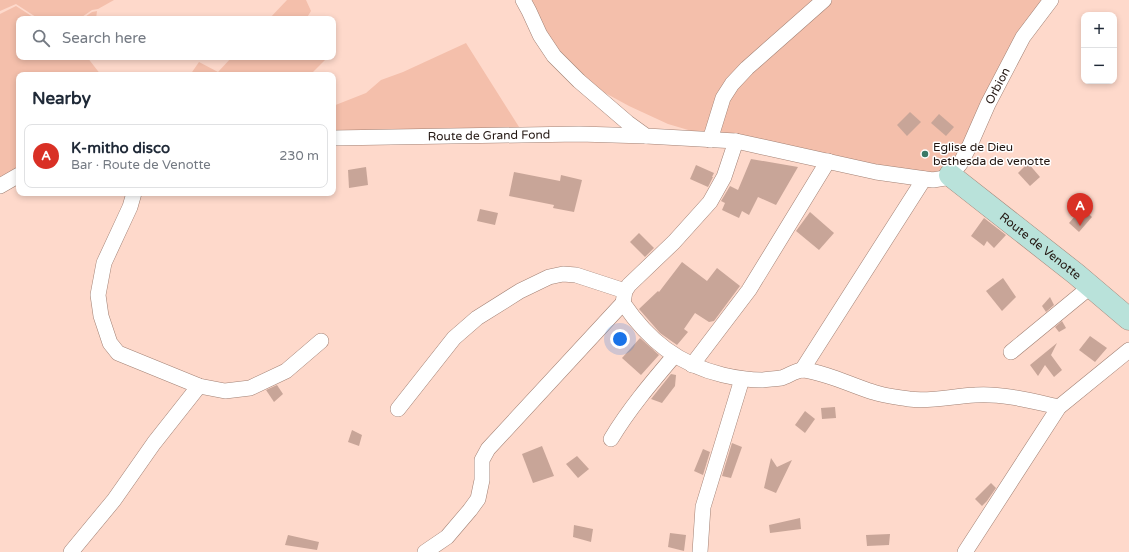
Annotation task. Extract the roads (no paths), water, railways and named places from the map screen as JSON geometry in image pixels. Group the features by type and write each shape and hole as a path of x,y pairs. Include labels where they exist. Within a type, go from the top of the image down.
{"street":[{"path":"523,0 540,35 554,56 579,81 628,123 646,136"},
{"path":"710,140 723,98 732,84 747,68 824,0"},
{"name":"Orbion","path":"950,175 960,164 988,104 1023,37 1051,0"},
{"name":"Route de Grand Fond","path":"336,138 548,134 646,136 736,141 876,172 924,179 939,179 950,175"},
{"path":"425,552 447,537 478,499 482,480 482,460 488,449 624,297 636,277 674,242 710,202 724,176 736,141"},
{"path":"692,365 748,290 828,161"},
{"name":"Route de Venotte","path":"950,175 1076,274 1129,319"},
{"path":"0,186 16,177"},
{"path":"802,370 924,179"},
{"path":"133,196 130,207 104,263 98,295 103,323 110,343 118,353 199,386 224,391 250,388 286,371 321,341"},
{"path":"398,409 454,338 477,318 520,291 549,277 563,274 576,275 624,297 631,315 658,344 674,356 692,365 712,372 742,379 762,380 781,378 802,370 838,378 874,393 911,399 946,399 976,394 1013,397 1059,407"},
{"path":"1011,352 1090,287"},
{"path":"965,552 1059,407 1129,350"},
{"path":"611,439 624,417 674,356"},
{"path":"700,552 703,507 742,379"},
{"path":"71,552 114,500 154,443 199,386"}],"place":[{"name":"Eglise de Dieu bethesda de venotte","path":"925,154"},
{"name":"K-mitho disco","path":"1080,226"}]}
